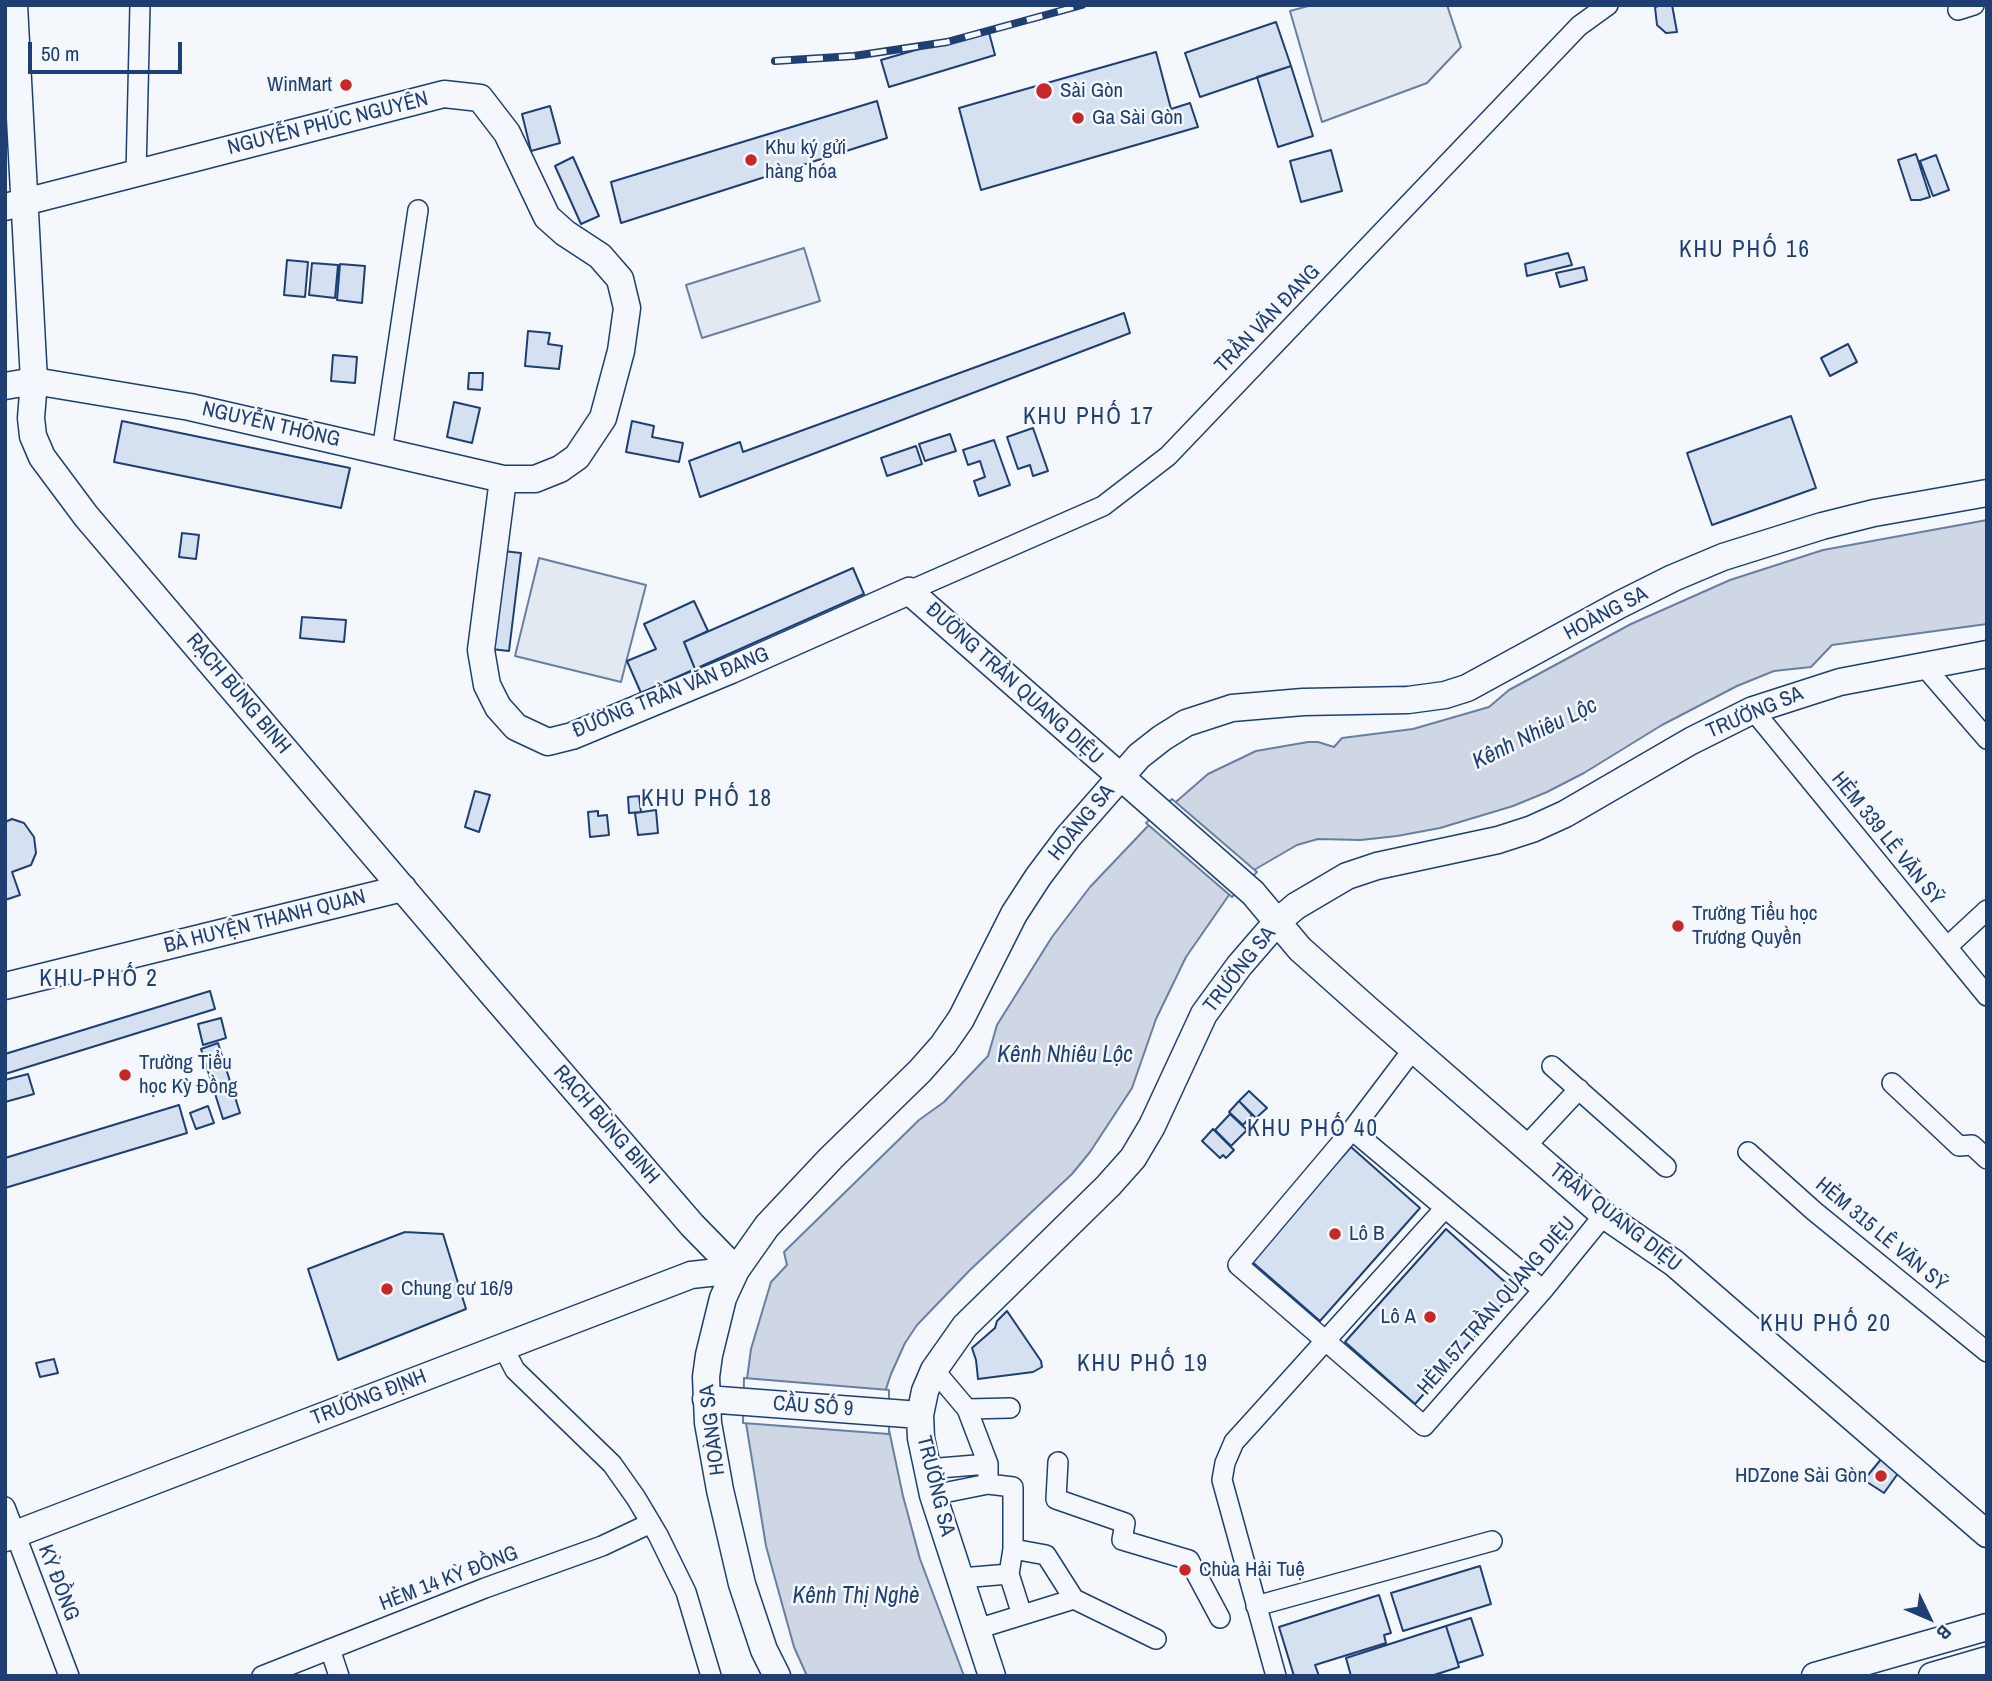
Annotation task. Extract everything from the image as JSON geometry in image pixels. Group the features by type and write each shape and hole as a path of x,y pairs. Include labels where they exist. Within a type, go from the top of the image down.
{"street":[{"name":"RẠCH BÙNG BINH","path":"14,5 15,205 34,380 31,418 33,436 42,457 86,516 403,888 691,1225 736,1270"},
{"path":"136,174 140,5"},
{"name":"TRẦN VĂN ÐANG","path":"909,591 1103,506 1168,456 1579,26 1608,5"},
{"name":"NGUYỄN PHÚC NGUYÊN","path":"15,205 444,94 480,97 507,133 547,217 565,233 600,256 620,279 627,307 621,351 603,418 577,457 560,469 535,479"},
{"path":"382,451 418,210"},
{"name":"NGUYỄN THÔNG","path":"5,386 34,380 190,407 503,479 535,479"},
{"name":"ĐƯỜNG TRẦN VĂN ĐANG","path":"503,479 481,650 487,685 498,707 516,727 548,742 572,736 731,670 909,591"},
{"name":"HOÀNG SA","path":"777,1676 764,1650 742,1584 713,1455 706,1399 709,1355 723,1298 751,1246 781,1211 943,1045 961,1019 1014,914 1068,838 1139,756 1186,723 1232,708 1264,704 1408,701 1445,695 1467,688 1619,605 1723,557 1861,516 1987,493"},
{"name":"ĐƯỜNG TRẦN QUANG DIỆU","path":"909,591 1119,778"},
{"name":"TRƯỜNG SA","path":"992,1676 933,1495 921,1438 920,1415 925,1391 934,1370 965,1326 1108,1186 1133,1158 1153,1126 1205,1014 1239,966 1277,922 1296,906 1347,876 1377,866 1498,840 1543,824 1595,798 1720,725 1753,710 1816,688 1987,654"},
{"path":"1923,665 1987,739"},
{"name":"HẺM 339 LÊ VĂN SỸ","path":"1753,710 1987,996"},
{"name":"TRẦN QUANG DIỆU","path":"1119,778 1253,893 1300,949 1604,1215 1674,1263 1987,1534"},
{"name":"BÀ HUYỆN THANH QUAN","path":"5,986 403,888"},
{"path":"1947,947 1987,910"},
{"path":"1326,1341 1238,1265 1352,1130 1414,1048"},
{"path":"1552,1066 1666,1167"},
{"path":"1892,1083 1959,1146 1972,1145 1987,1159"},
{"path":"1526,1146 1579,1089"},
{"path":"1352,1130 1544,1290"},
{"name":"HẺM 315 LÊ VĂN SỸ","path":"1748,1152 1814,1211 1987,1352"},
{"path":"1276,1676 1222,1480 1225,1462 1234,1442 1446,1208"},
{"name":"HẺM 57 TRẦN QUANG DIỆU","path":"1326,1341 1424,1426 1544,1290 1604,1215"},
{"name":"TRƯƠNG ĐỊNH","path":"10,1536 691,1275 736,1270"},
{"path":"503,1347 515,1370 612,1464 636,1498 686,1592 712,1676"},
{"path":"934,1370 967,1409 988,1464 988,1484"},
{"name":"CẦU SỐ 9","path":"706,1399 920,1415"},
{"path":"967,1409 1010,1408"},
{"path":"1058,1462 1056,1499 1125,1523 1122,1540 1189,1560 1220,1618"},
{"path":"927,1469 988,1464"},
{"path":"933,1495 988,1484 1013,1487 1013,1549 1009,1574 1022,1615"},
{"name":"KỲ ÐỒNG","path":"5,1507 10,1536 69,1676"},
{"name":"HẺM 14 KỲ ÐỒNG","path":"262,1676 485,1588 602,1546 651,1523"},
{"path":"1256,1606 1492,1541"},
{"path":"1013,1549 1046,1555 1074,1599 1156,1639"},
{"path":"961,1578 1009,1574"},
{"path":"977,1629 1074,1599"},
{"path":"1815,1676 1987,1627"},
{"path":"330,1649 339,1676"},
{"path":"1932,1676 1987,1660"}],"shaded area":[{"path":"1312,5 1447,5 1461,47 1427,83 1322,122 1290,11"},
{"path":"804,248 820,301 702,338 686,285"},
{"path":"539,558 646,585 621,682 515,656"}],"water":[{"name":"Kênh Nhiêu Lộc","path":"1987,520 1987,624 1832,645 1811,667 1774,671 1737,686 1662,725 1584,773 1513,806 1440,828 1397,836 1361,840 1318,839 1297,845 1254,870 1229,895 1186,957 1156,1019 1132,1088 1090,1152 1072,1174 970,1270 917,1325 905,1343 891,1374 886,1389 885,1411 903,1496 920,1559 964,1676 807,1676 794,1647 766,1546 746,1423 751,1349 771,1282 787,1265 784,1252 919,1120 944,1102 988,1056 997,1025 1052,937 1090,887 1147,827 1208,774 1256,751 1308,742 1334,747 1342,738 1413,729 1489,707 1509,690 1631,624 1730,580 1823,550"}],"pier":[{"path":"1172,799 1257,872 1232,897 1146,823"},
{"path":"744,1378 889,1390 889,1434 743,1423"}],"building":[{"path":"1672,5 1677,32 1666,33 1657,25 1655,7"},
{"path":"1276,22 1291,66 1200,97 1185,53"},
{"path":"988,29 995,55 889,87 881,60"},
{"name":"Ga Sài Gòn","path":"1156,52 1171,109 1190,103 1198,127 981,190 959,108"},
{"path":"1291,66 1313,136 1278,147 1257,77"},
{"name":"Khu ký gửi hàng hóa","path":"877,101 887,138 621,223 611,182"},
{"path":"550,106 560,143 531,151 522,114"},
{"path":"1331,150 1342,191 1301,202 1290,161"},
{"path":"1916,154 1930,197 1911,200 1898,160"},
{"path":"1936,155 1949,190 1933,196 1920,161"},
{"path":"573,157 599,216 581,224 555,166"},
{"path":"1568,253 1572,265 1527,276 1525,264"},
{"path":"287,260 308,262 305,297 284,295"},
{"path":"312,263 338,265 335,298 309,295"},
{"path":"340,264 365,266 362,303 337,300"},
{"path":"1584,267 1587,280 1560,287 1556,273"},
{"path":"1124,313 1130,333 700,497 689,461 740,442 743,452"},
{"path":"528,331 550,333 548,344 562,346 559,369 525,366"},
{"path":"1848,344 1857,362 1830,376 1821,358"},
{"path":"333,355 357,357 355,383 331,381"},
{"path":"469,373 483,373 482,390 468,389"},
{"path":"454,402 480,408 472,443 447,437"},
{"path":"1791,416 1816,488 1712,525 1687,453"},
{"path":"122,421 350,468 341,508 114,462"},
{"path":"632,421 654,426 652,437 683,443 679,462 626,452"},
{"path":"1033,428 1048,471 1033,476 1030,465 1018,469 1007,437"},
{"path":"950,434 956,451 925,461 919,444"},
{"path":"994,440 1010,485 979,496 974,481 985,477 980,461 968,465 963,450"},
{"path":"916,446 922,464 887,476 881,458"},
{"path":"182,533 199,535 196,559 179,557"},
{"path":"503,551 521,553 509,651 491,649"},
{"path":"853,568 864,594 695,669 684,642"},
{"path":"694,601 708,631 684,642 695,669 641,693 627,661 656,649 644,624"},
{"path":"302,617 346,620 344,642 300,638"},
{"path":"475,791 490,795 479,832 465,827"},
{"path":"639,796 641,812 629,813 628,797"},
{"path":"656,810 658,833 638,835 635,813"},
{"path":"598,811 598,816 607,815 609,835 590,837 588,812"},
{"path":"12,819 24,823 34,837 36,853 31,865 12,872 20,895 5,900 5,822"},
{"path":"210,991 215,1009 5,1074 5,1054"},
{"path":"221,1018 226,1038 203,1045 198,1024"},
{"path":"218,1043 240,1113 223,1119 201,1049"},
{"path":"28,1074 34,1094 5,1102 5,1080"},
{"path":"1249,1091 1267,1108 1256,1118 1239,1101"},
{"path":"1239,1101 1252,1115 1243,1125 1229,1112"},
{"path":"179,1105 187,1133 5,1188 5,1158"},
{"path":"208,1106 214,1123 196,1129 190,1113"},
{"path":"1230,1114 1247,1130 1231,1146 1215,1130"},
{"path":"1213,1129 1234,1150 1226,1158 1223,1155 1220,1158 1202,1141"},
{"name":"Lô B","path":"1351,1147 1420,1208 1320,1321 1250,1260"},
{"name":"Lô A","path":"1446,1229 1515,1291 1415,1404 1345,1342"},
{"name":"Chung cư 16/9","path":"405,1232 443,1234 466,1309 338,1360 308,1269"},
{"path":"1007,1311 1041,1361 1042,1367 1033,1372 978,1379 972,1348 995,1328 997,1321"},
{"path":"54,1359 58,1373 40,1377 36,1363"},
{"name":"HDZone Sài Gòn","path":"1882,1458 1899,1472 1884,1493 1864,1480"},
{"path":"1480,1566 1491,1604 1403,1631 1391,1593"},
{"path":"1379,1595 1391,1633 1384,1635 1386,1643 1315,1665 1319,1676 1294,1676 1279,1627"},
{"path":"1471,1618 1483,1655 1458,1663 1446,1626"},
{"path":"1446,1626 1459,1667 1431,1676 1351,1676 1346,1658"}],"railway":[{"path":"775,61 854,56 947,42 1082,5"}],"place":[{"name":"WinMart","path":"346,85"},
{"name":"Sài Gòn","path":"1044,91"},
{"name":"Ga Sài Gòn","path":"1078,118"},
{"name":"Khu ký gửi hàng hóa","path":"751,160"},
{"name":"Trường Tiểu học Trương Quyền","path":"1678,926"},
{"name":"Trường Tiểu học Kỳ Đồng","path":"125,1075"},
{"name":"Lô B","path":"1335,1234"},
{"name":"Chung cư 16/9","path":"387,1289"},
{"name":"Lô A","path":"1430,1317"},
{"name":"HDZone Sài Gòn","path":"1881,1476"},
{"name":"Chùa Hải Tuệ","path":"1185,1570"}],"district":[{"name":"KHU PHỐ 16","path":"1745,251"},
{"name":"KHU PHỐ 17","path":"1089,418"},
{"name":"KHU PHỐ 18","path":"707,800"},
{"name":"KHU PHỐ 2","path":"99,980"},
{"name":"KHU PHỐ 40","path":"1313,1130"},
{"name":"KHU PHỐ 20","path":"1826,1325"},
{"name":"KHU PHỐ 19","path":"1143,1365"}],"water label":[{"name":"Kênh Thị Nghè","path":"856,1597"}]}
